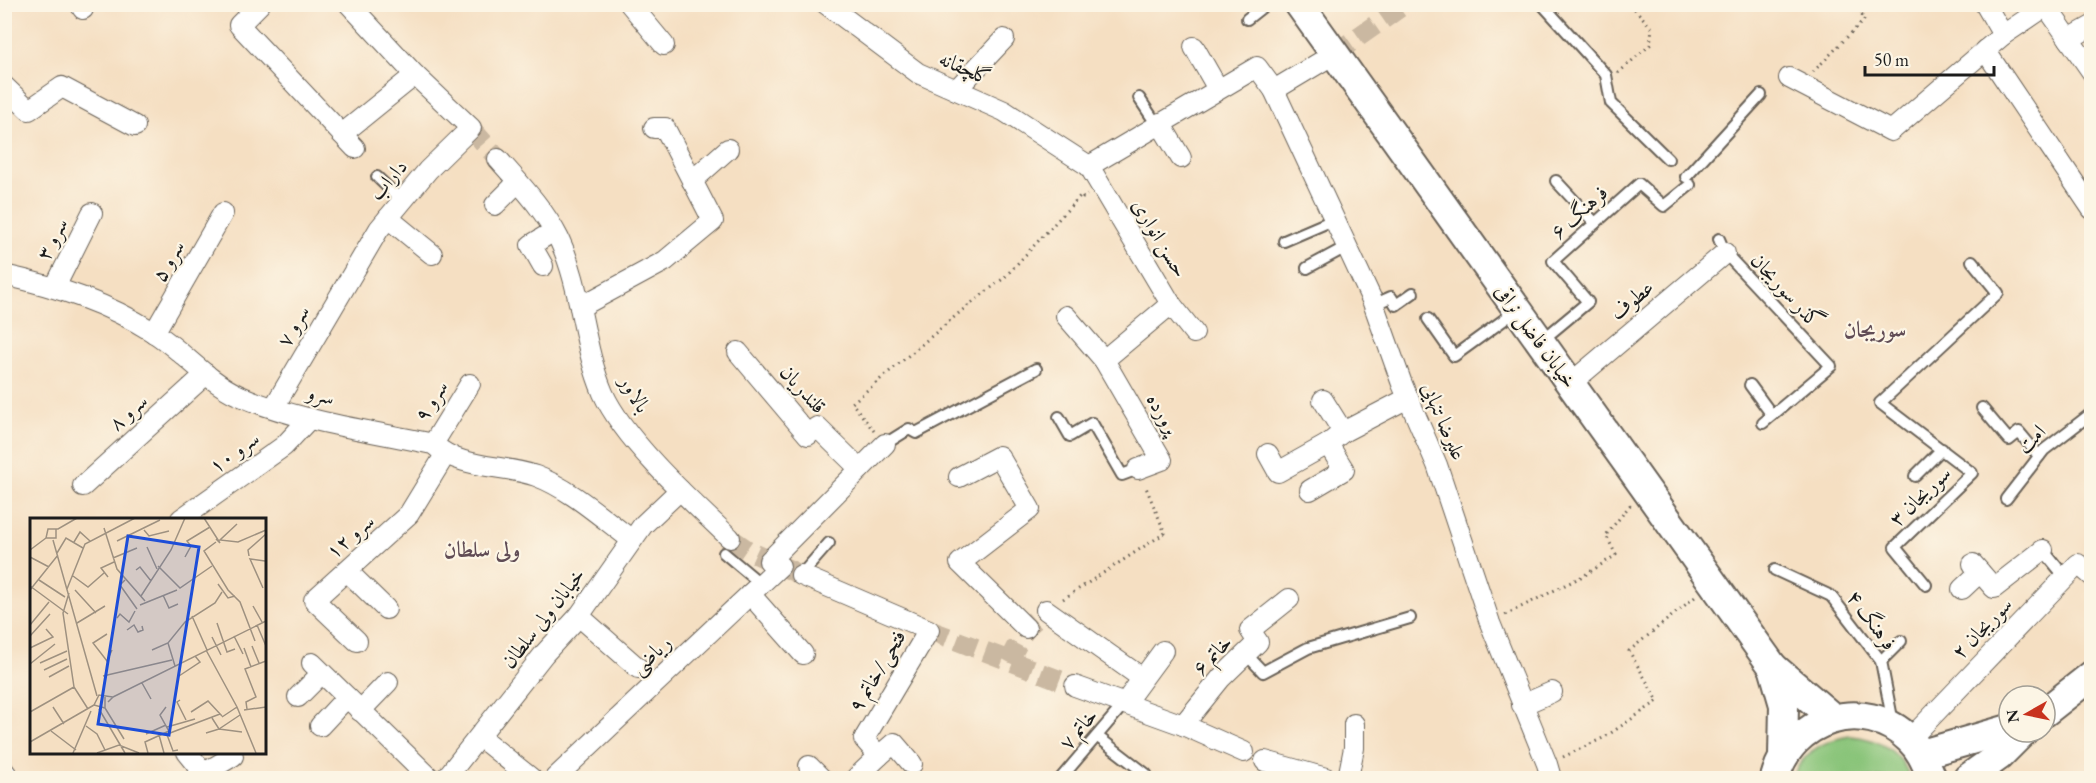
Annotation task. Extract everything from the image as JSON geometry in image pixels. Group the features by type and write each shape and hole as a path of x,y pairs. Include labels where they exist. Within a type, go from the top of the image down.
{"main road":[{"name":"خیابان فاضل نراقی","path":"1299,4 1773,667"},
{"path":"1773,667 1833,718"},
{"path":"1773,667 1784,705 1779,767"},
{"path":"2057,702 2091,675"},
{"path":"1779,767 1796,739 1813,726 1833,718 1864,717 1914,750 1997,732"},
{"path":"1968,778 1994,767 2013,744"}],"street":[{"path":"260,4 239,25 348,141 415,75 356,6"},
{"path":"630,4 664,45"},
{"name":"گلچقانه","path":"826,4 918,73 1004,111 1089,166"},
{"path":"1985,4 2003,35"},
{"path":"1795,81 1891,131 2003,35 2048,5 2091,72"},
{"path":"2069,39 2091,26"},
{"path":"956,90 1004,39"},
{"path":"1089,166 1218,89 1194,47"},
{"path":"1985,50 2091,209"},
{"path":"1274,90 1334,54"},
{"name":"علیرضا تنهایی","path":"1218,89 1257,67 1274,90 1373,305 1408,398 1437,465 1490,623 1549,771"},
{"name":"داراب","path":"353,271 402,201 428,170 471,128 415,75"},
{"path":"4,86 29,110 62,87 135,126"},
{"path":"1158,124 1181,158"},
{"path":"580,307 665,261 713,221 665,128 654,128"},
{"path":"692,181 728,149"},
{"name":"بالاور","path":"498,159 554,231 567,261 600,383 609,404 632,435 727,545"},
{"name":"حسن انواری","path":"1089,166 1172,304 1194,333"},
{"path":"495,205 518,182"},
{"name":"سرو ۳","path":"55,287 92,213"},
{"name":"سرو ۵","path":"154,333 223,213"},
{"path":"388,218 432,254"},
{"path":"543,266 531,245 554,231"},
{"name":"عطوف","path":"1570,384 1722,246"},
{"name":"سرو ۷","path":"274,406 353,271"},
{"name":"سرو","path":"4,275 55,287 110,308 154,333 206,374 237,394 310,418 439,449 539,477 579,501 632,540"},
{"path":"1104,360 1172,304"},
{"name":"پرورده","path":"1066,316 1104,360 1162,460 1138,469"},
{"name":"قلندریان","path":"738,352 808,435 818,427 860,469"},
{"name":"سرو ۸","path":"83,486 206,374"},
{"name":"سرو ۹","path":"439,449 470,384"},
{"path":"1268,454 1278,472 1408,398"},
{"path":"1310,490 1344,470 1323,400"},
{"name":"سرو ۱۰","path":"182,518 284,446 310,418"},
{"name":"ریاضی","path":"555,778 756,589 774,563 885,444"},
{"name":"سرو ۱۲","path":"357,641 314,600 409,514 439,449"},
{"path":"959,477 999,456 1030,509 960,562 1026,628"},
{"name":"خیابان ولی سلطان","path":"446,778 481,738 544,654 579,616 632,540 656,512 680,490"},
{"path":"1962,589 1977,568 1994,588 2043,550"},
{"path":"2065,577 2079,564 2091,576"},
{"path":"347,571 386,609"},
{"name":"فتحی/خاتم ۹","path":"801,575 929,630 864,739 879,756"},
{"name":"سوریجان ۲","path":"1914,750 2065,577"},
{"path":"756,589 803,654"},
{"name":"خاتم ۶","path":"1183,725 1221,678 1258,642 1250,630 1289,599"},
{"path":"1046,610 1142,678"},
{"path":"579,616 638,668"},
{"path":"1124,704 1163,651"},
{"path":"298,697 317,668 430,778"},
{"path":"320,726 388,682"},
{"path":"1075,686 1183,725 1244,752"},
{"path":"1522,705 1552,692"},
{"path":"1348,778 1354,748 1354,724"},
{"path":"481,738 531,778"},
{"path":"856,778 894,743 912,764"},
{"path":"188,753 203,777 233,756"},
{"path":"1265,760 1326,778"},
{"path":"4,771 9,778"}],"lane":[{"path":"1247,19 1266,4"},
{"path":"1542,4 1606,75 1611,103 1668,159"},
{"name":"فرهنگ ۶","path":"1540,342 1588,302 1553,261 1639,184 1664,206 1761,95"},
{"path":"1139,98 1158,124"},
{"path":"377,177 402,201"},
{"path":"1556,181 1595,223"},
{"path":"1284,242 1333,219"},
{"path":"1307,268 1346,246"},
{"name":"گذر سوریجان","path":"1722,246 1831,366 1772,415"},
{"path":"1915,476 1942,449 1880,403 1998,293 1972,261"},
{"path":"1373,305 1391,297 1396,305 1413,293"},
{"path":"1428,319 1454,356 1517,310"},
{"path":"885,444 909,429 916,433 1036,369"},
{"path":"1749,385 1772,415 1762,423"},
{"path":"1982,408 2009,440 2019,432 2040,456"},
{"name":"امت","path":"2006,499 2040,456 2091,413"},
{"path":"1059,417 1070,436 1092,423 1122,475 1138,469"},
{"name":"سوریجان ۳","path":"1926,585 1895,547 1972,473 1942,449"},
{"path":"801,575 829,543"},
{"path":"727,545 756,589"},
{"path":"2043,550 2065,577"},
{"name":"فرهنگ ۴","path":"1775,570 1831,596 1881,661 1914,750"},
{"path":"1246,654 1263,672 1308,648 1410,618"},
{"path":"1881,661 1900,641"},
{"name":"خاتم ۷","path":"1061,778 1124,704"},
{"path":"1098,737 1146,774"}],"path":[{"path":"1607,82 1650,45 1652,28 1630,4"},
{"path":"1795,81 1864,19 1859,12 1869,4"},
{"path":"885,444 852,403 1004,278 1081,195 1083,198 1100,184"},
{"path":"1046,610 1165,533 1138,469"},
{"path":"1490,623 1585,575 1616,555 1606,535 1645,488"},
{"path":"1549,771 1658,701 1629,651 1712,582"}],"green space":[{"path":"1850,736 1870,740 1887,748 1901,760 1910,778 1792,778 1808,754 1823,744"}],"tunnel":[{"path":"1334,54 1405,4"},
{"path":"471,128 498,159"},
{"path":"730,538 749,551 801,575"},
{"path":"1008,662 1026,628 1046,610"},
{"path":"929,630 1075,686"}],"district":[{"name":"سوریجان","path":"1875,329"},
{"name":"ولی سلطان","path":"482,549"}]}
